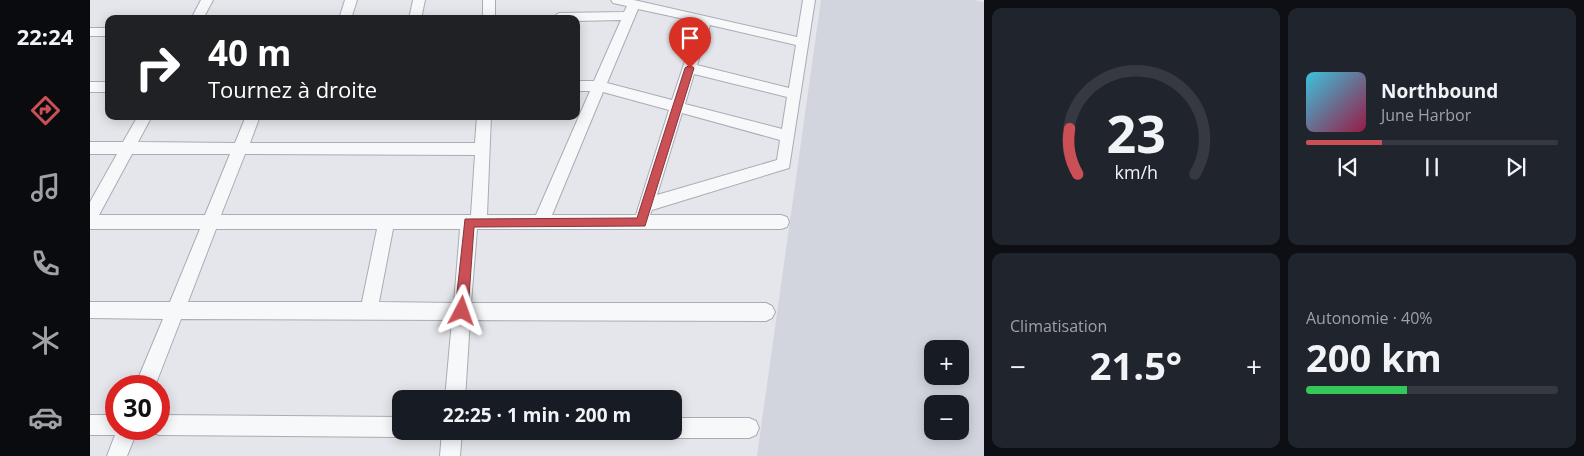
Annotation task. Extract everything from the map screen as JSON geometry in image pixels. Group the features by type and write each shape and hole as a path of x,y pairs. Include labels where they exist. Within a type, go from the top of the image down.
{"street":[{"path":"199,15 207,0"},
{"path":"346,15 352,0"},
{"path":"416,15 419,0"},
{"path":"489,15 490,0"},
{"path":"617,0 631,10"},
{"path":"646,205 784,164 809,0"},
{"path":"541,222 631,10"},
{"path":"580,15 631,10 705,20 802,42"},
{"path":"641,222 705,20"},
{"path":"90,32 105,32"},
{"path":"690,68 795,94"},
{"path":"90,86 105,86"},
{"path":"580,86 599,86 788,136"},
{"path":"90,218 142,120"},
{"path":"149,375 251,120"},
{"path":"455,390 462,311 483,149 484,120"},
{"path":"90,148 483,149"},
{"path":"90,222 781,222"},
{"path":"369,311 386,222"},
{"path":"90,310 766,312"},
{"path":"90,425 105,425"},
{"path":"170,425 392,427"},
{"path":"682,428 749,428"},
{"path":"117,456 124,440"},
{"path":"450,456 451,440"}],"shaded area":[{"path":"821,0 974,0 984,2 984,456 757,456"}],"route":[{"path":"462,311 469,222 641,222 690,68"}]}
